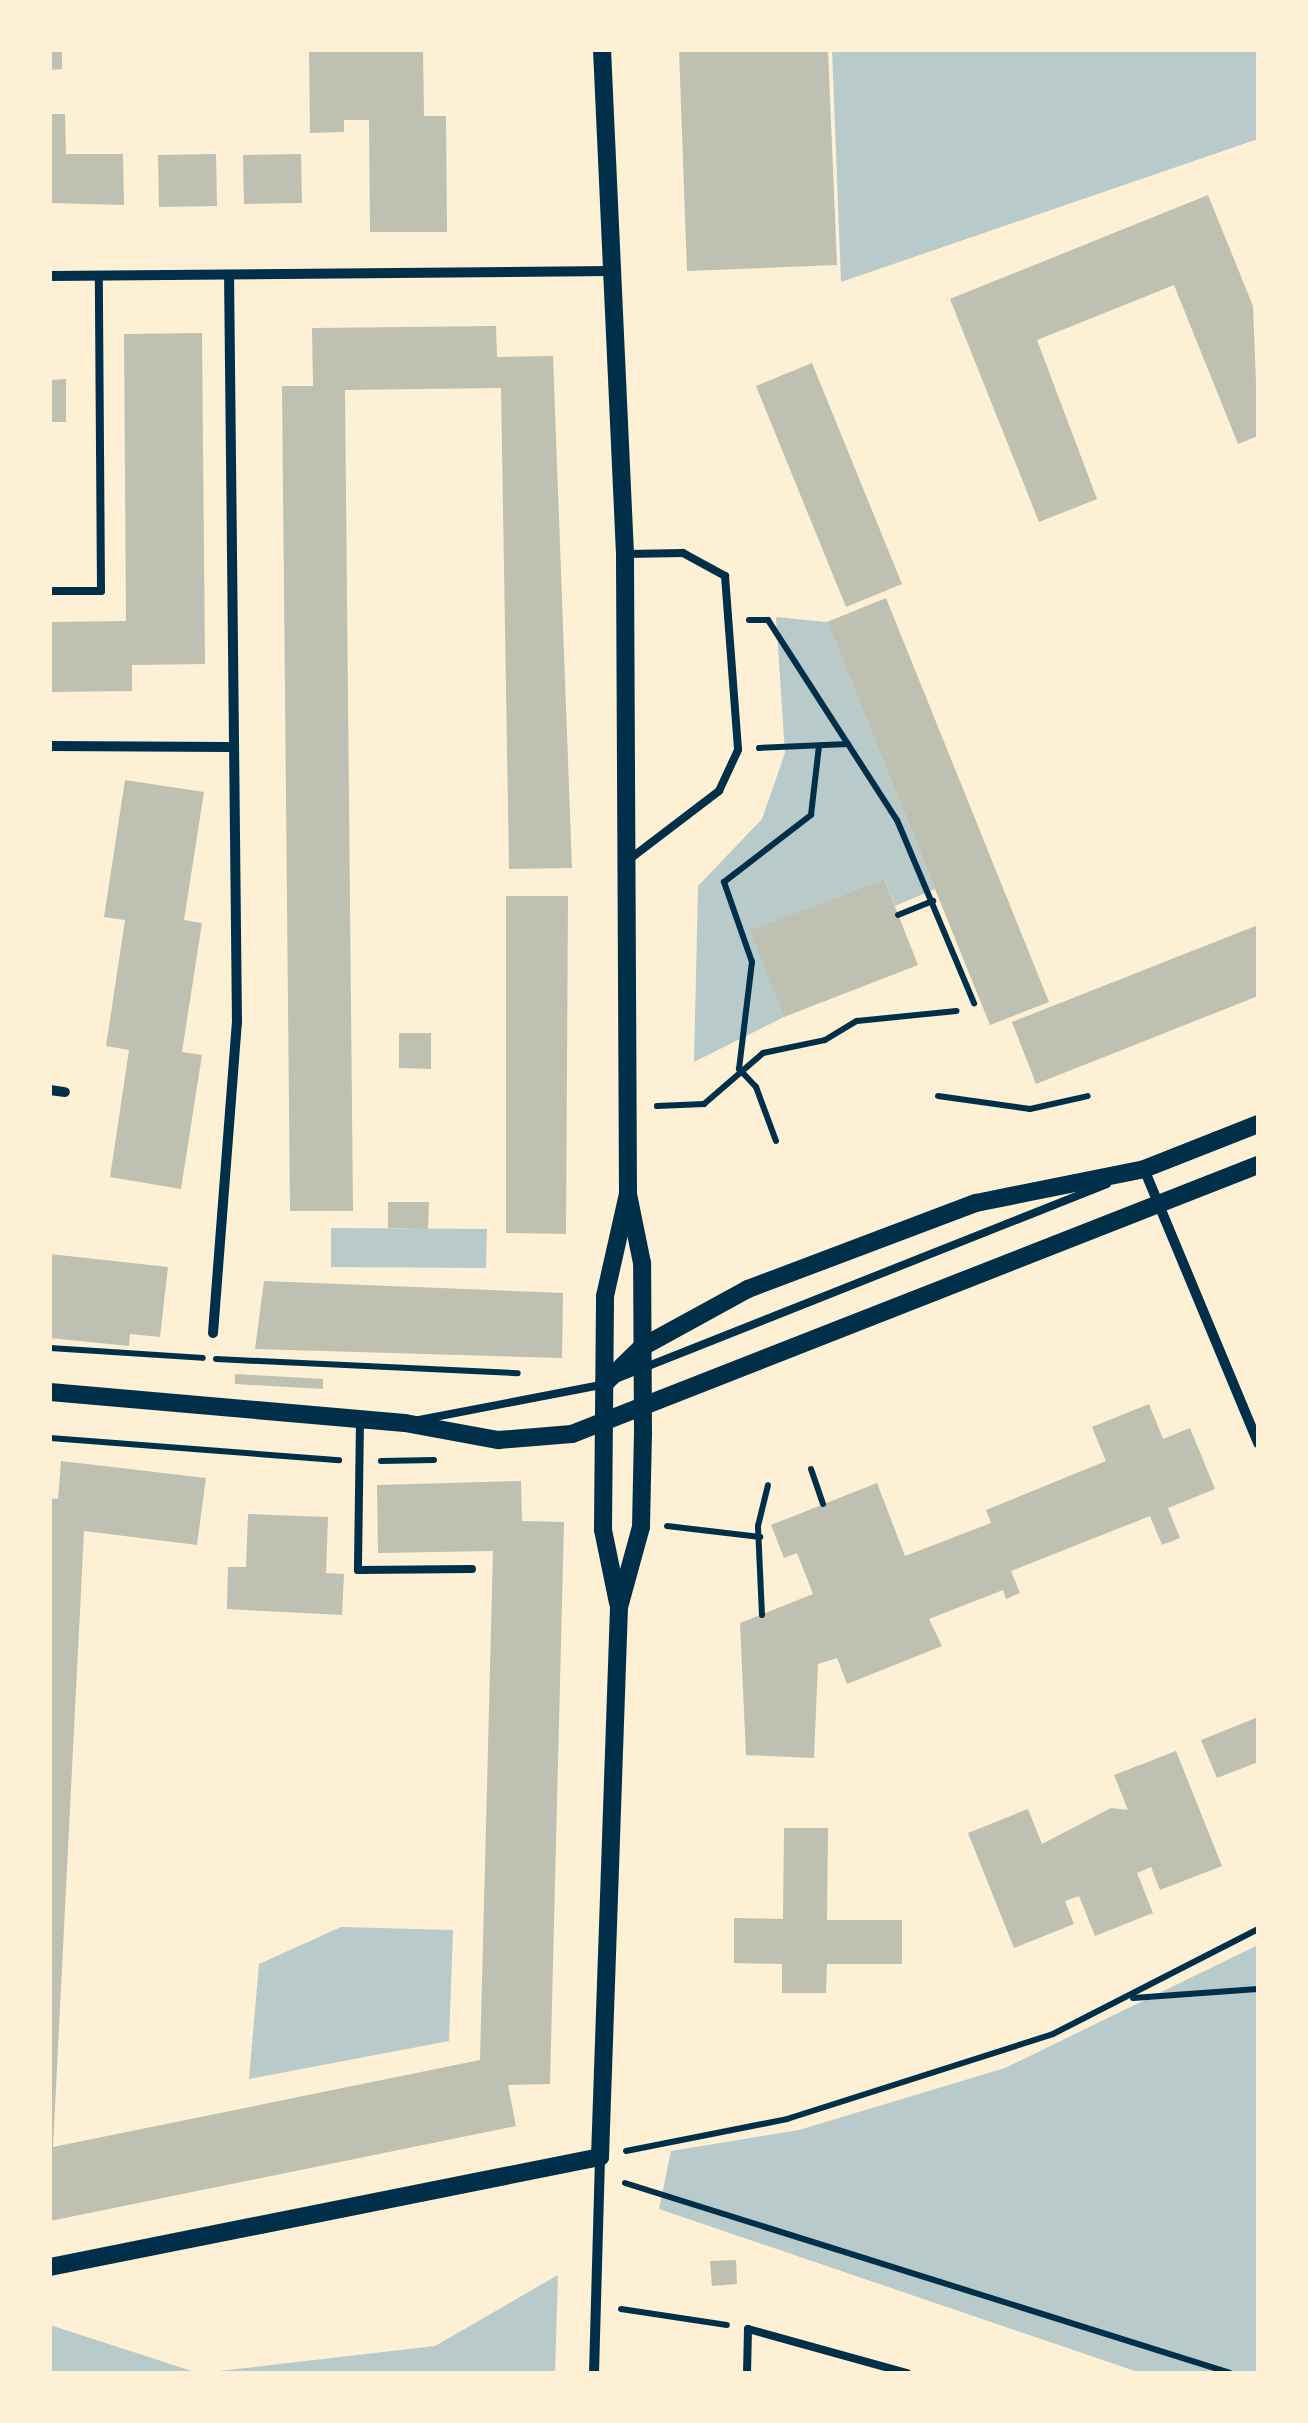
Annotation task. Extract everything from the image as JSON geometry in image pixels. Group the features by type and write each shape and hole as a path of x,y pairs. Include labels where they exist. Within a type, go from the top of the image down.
{"street":[{"path":"594,2373 619,1607 641,1527 643,1408 642,1263 628,1194 632,858 625,554 602,50"},
{"path":"50,276 611,270"},
{"path":"213,1333 237,1023 228,747 229,274"},
{"path":"50,746 228,747"},
{"path":"50,1090 65,1092"},
{"path":"604,1384 642,1347 715,1304 976,1203 1144,1169 1258,1124"},
{"path":"50,1392 405,1423 498,1440 603,1424 1258,1165"},
{"path":"1144,1169 1258,1444"},
{"path":"619,1607 603,1530 606,1260 628,1194"},
{"path":"50,2267 600,2166"}],"lane":[{"path":"50,591 101,591 98,276"},
{"path":"625,554 683,553 725,576 738,750 720,791 632,858"},
{"path":"405,1423 604,1384 1144,1169"},
{"path":"360,1420 358,1570 472,1570"},
{"path":"747,2373 748,2329 907,2373"}],"path":[{"path":"768,620 848,744 933,901 974,1003"},
{"path":"768,748 848,744"},
{"path":"738,1069 752,962 724,882 811,815 819,746"},
{"path":"898,915 933,901"},
{"path":"631,1106 704,1104 738,1069 857,1021 956,1011"},
{"path":"738,1069 756,1086 776,1140"},
{"path":"938,1096 1030,1109 1088,1096"},
{"path":"50,1348 530,1374"},
{"path":"50,1438 358,1460 457,1459"},
{"path":"810,1469 824,1504"},
{"path":"762,1615 760,1537 768,1486"},
{"path":"687,1526 760,1537"},
{"path":"600,2166 838,2104 1052,2034 1258,1929"},
{"path":"1127,1998 1258,1989"},
{"path":"600,2166 1230,2373"},
{"path":"596,2305 748,2329"}],"shaded area":[{"path":"832,50 1258,50 1258,139 841,282"},
{"path":"776,617 827,622 935,889 895,906 884,879 751,930 784,1017 694,1062 698,886 762,819 785,753"},
{"path":"331,1228 487,1229 486,1268 331,1267"},
{"path":"341,1927 453,1930 449,2041 249,2079 259,1964"},
{"path":"1258,1945 1258,2373 1141,2373 659,2209 671,2151 799,2130 1005,2068"},
{"path":"558,2275 555,2373 202,2373 435,2346"},
{"path":"50,2325 198,2373 50,2373"}],"building":[{"path":"50,50 62,50 62,69 50,70"},
{"path":"309,50 423,50 424,116 446,116 447,232 370,232 369,120 344,120 344,132 310,133"},
{"path":"679,50 828,50 837,265 687,271"},
{"path":"50,114 65,114 66,154 123,154 124,205 50,203"},
{"path":"216,154 217,206 159,207 158,155"},
{"path":"301,154 302,203 244,204 243,155"},
{"path":"1208,195 1253,306 1258,436 1238,444 1174,285 1037,340 1097,499 1039,522 950,299"},
{"path":"496,326 497,357 553,356 572,868 509,869 501,388 345,390 353,1211 290,1211 282,386 313,386 312,328"},
{"path":"202,333 205,664 132,665 132,691 50,692 50,622 126,621 124,334"},
{"path":"812,363 902,584 846,607 756,386"},
{"path":"66,379 66,422 50,422 50,380"},
{"path":"886,598 1049,1002 990,1025 827,622"},
{"path":"125,780 204,792 184,920 202,923 182,1052 202,1055 181,1189 110,1177 129,1050 106,1046 125,920 104,917"},
{"path":"884,879 918,965 784,1017 750,930"},
{"path":"506,896 568,896 566,1234 506,1233"},
{"path":"1258,925 1258,996 1036,1084 1012,1022"},
{"path":"399,1033 431,1033 431,1069 399,1068"},
{"path":"388,1202 429,1202 428,1229 388,1228"},
{"path":"50,1254 168,1267 160,1337 130,1334 129,1346 50,1338"},
{"path":"264,1281 563,1293 562,1358 255,1349"},
{"path":"235,1374 323,1379 323,1389 235,1384"},
{"path":"1149,1404 1163,1439 1190,1428 1215,1489 1168,1508 1180,1538 1162,1545 1150,1516 1011,1571 1020,1593 1006,1599 1003,1590 929,1619 942,1646 847,1684 837,1658 818,1664 814,1758 746,1755 740,1623 813,1594 797,1553 784,1558 771,1525 877,1483 905,1556 991,1523 986,1510 1106,1461 1092,1427"},
{"path":"61,1461 206,1478 197,1545 84,1531 53,2147 480,2060 493,1551 378,1553 377,1485 521,1481 522,1521 564,1522 550,2084 508,2085 516,2126 50,2221 50,1498 58,1499"},
{"path":"248,1514 328,1517 326,1573 344,1574 342,1615 227,1609 228,1567 246,1567"},
{"path":"1258,1717 1258,1762 1217,1778 1201,1740"},
{"path":"1176,1751 1222,1866 1160,1890 1151,1867 1137,1873 1153,1913 1095,1936 1079,1896 1065,1901 1074,1924 1014,1948 968,1833 1028,1809 1042,1844 1111,1808 1128,1810 1114,1775"},
{"path":"784,1828 828,1828 827,1920 902,1920 902,1964 827,1964 826,1993 782,1993 782,1964 734,1963 734,1918 783,1919"},
{"path":"736,2260 737,2284 712,2286 710,2261"}]}
